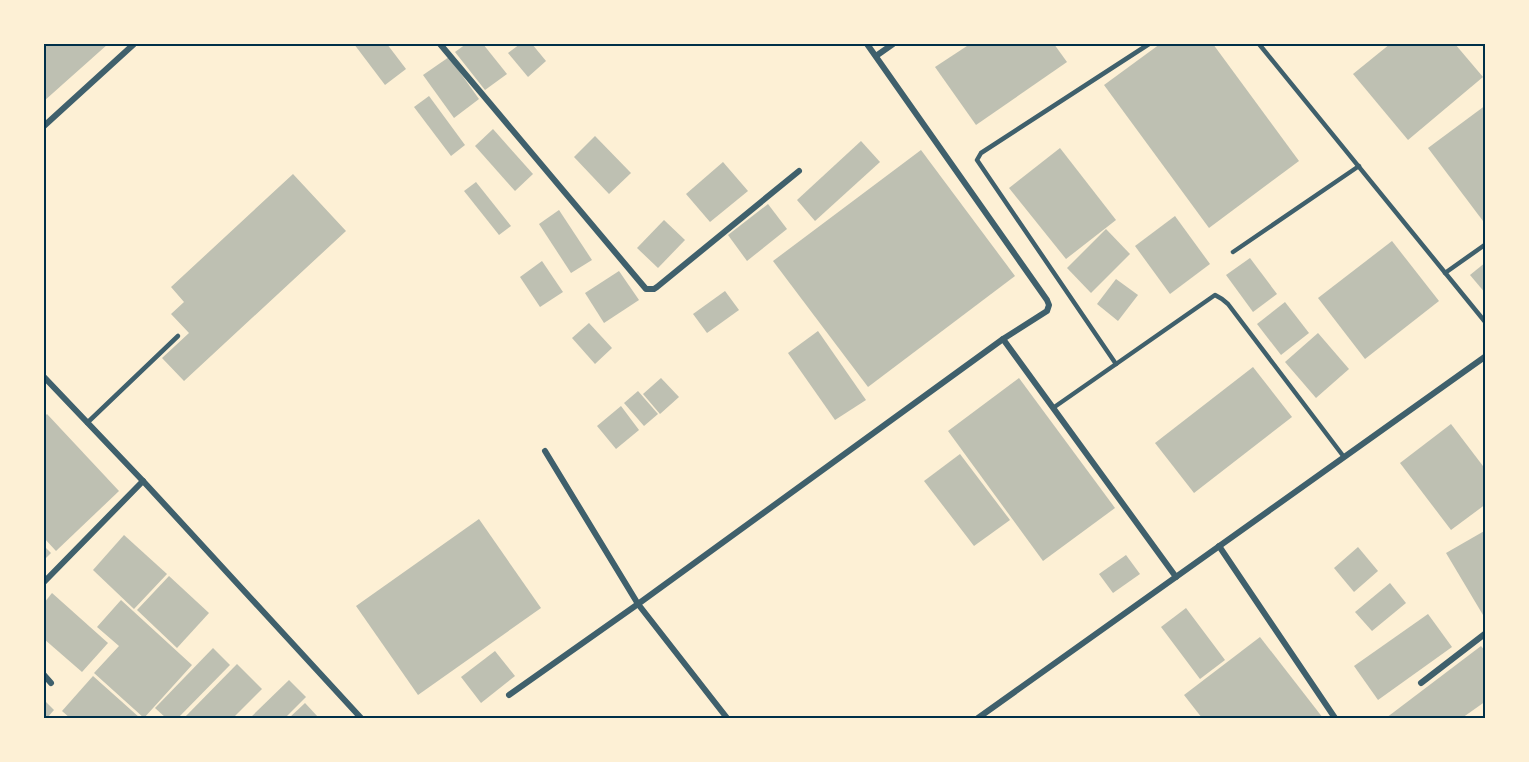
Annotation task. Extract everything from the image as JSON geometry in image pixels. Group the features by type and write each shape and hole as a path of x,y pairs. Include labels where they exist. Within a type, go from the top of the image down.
{"street":[{"path":"44,126 134,44"},
{"path":"440,44 646,289 657,287 799,171"},
{"path":"509,695 1002,339 1047,310 1049,305 867,44"},
{"path":"876,56 893,44"},
{"path":"1002,339 1176,577"},
{"path":"978,718 1485,356"},
{"path":"44,377 361,718"},
{"path":"545,451 638,604 727,718"},
{"path":"44,582 143,481"},
{"path":"1219,546 1335,718"},
{"path":"1421,683 1485,633"},
{"path":"44,675 51,682"}],"lane":[{"path":"1116,364 977,160 981,153 1149,44"},
{"path":"1259,44 1485,323"},
{"path":"1233,252 1359,166"},
{"path":"1445,273 1485,244"},
{"path":"1053,408 1217,296 1228,304 1344,457"},
{"path":"87,423 178,336"}],"building":[{"path":"44,44 108,44 44,101"},
{"path":"354,44 387,44 406,69 385,85"},
{"path":"466,44 483,44 507,74 485,90 455,52"},
{"path":"520,44 532,44 546,61 528,77 508,53"},
{"path":"970,44 1054,44 1067,62 976,125 935,67"},
{"path":"1160,44 1213,44 1299,161 1209,228 1104,85"},
{"path":"1390,44 1455,44 1483,77 1408,140 1353,74"},
{"path":"449,57 479,99 454,118 423,75"},
{"path":"429,96 465,145 451,156 414,107"},
{"path":"1486,105 1486,225 1428,148"},
{"path":"493,129 533,174 515,191 475,146"},
{"path":"595,136 631,173 609,194 574,157"},
{"path":"861,141 880,162 815,221 797,200"},
{"path":"1060,148 1116,220 1066,259 1009,188"},
{"path":"921,150 1015,276 868,387 773,261"},
{"path":"723,162 748,191 710,222 686,194"},
{"path":"293,174 346,231 184,381 162,358 189,333 171,314 184,302 171,287"},
{"path":"476,182 511,226 499,235 464,191"},
{"path":"768,204 787,229 747,261 728,235"},
{"path":"559,210 592,260 571,273 539,224"},
{"path":"1175,216 1210,264 1170,294 1135,246"},
{"path":"664,220 685,240 658,268 637,248"},
{"path":"1106,229 1130,254 1091,293 1067,268"},
{"path":"1392,241 1439,301 1365,359 1318,298"},
{"path":"1250,258 1277,294 1253,312 1226,275"},
{"path":"542,261 563,292 540,307 520,277"},
{"path":"1486,262 1486,294 1470,275"},
{"path":"619,271 639,300 604,323 585,293"},
{"path":"1116,279 1138,295 1118,321 1097,304"},
{"path":"725,291 739,310 707,333 693,314"},
{"path":"1285,302 1309,333 1281,355 1257,324"},
{"path":"589,323 612,348 595,364 572,338"},
{"path":"818,331 866,400 835,420 788,353"},
{"path":"1318,333 1349,369 1316,398 1285,362"},
{"path":"1253,367 1292,417 1194,493 1155,443"},
{"path":"661,378 679,397 660,414 643,394"},
{"path":"1019,378 1115,508 1043,561 948,431"},
{"path":"638,391 658,414 644,426 624,403"},
{"path":"621,406 639,430 616,449 597,426"},
{"path":"47,414 119,491 56,551 44,538 44,417"},
{"path":"1451,424 1486,470 1486,504 1451,530 1400,463"},
{"path":"960,454 1010,520 974,546 924,481"},
{"path":"479,519 541,608 418,695 356,606"},
{"path":"1486,530 1486,620 1446,553"},
{"path":"124,535 167,574 134,609 93,570"},
{"path":"44,546 51,553 44,560"},
{"path":"1358,547 1378,571 1354,592 1334,568"},
{"path":"1126,555 1140,574 1113,593 1099,574"},
{"path":"169,576 209,613 177,648 137,610"},
{"path":"1390,583 1406,603 1372,631 1355,612"},
{"path":"52,593 108,643 82,672 44,639 44,603"},
{"path":"121,600 192,665 144,718 94,673 119,646 97,627"},
{"path":"1186,608 1225,660 1200,679 1161,627"},
{"path":"1428,614 1452,647 1378,700 1354,666"},
{"path":"1260,637 1323,718 1202,718 1184,695"},
{"path":"1481,646 1486,652 1486,701 1462,718 1386,718"},
{"path":"213,648 230,665 178,718 166,718 155,708"},
{"path":"495,651 515,676 481,703 461,677"},
{"path":"237,664 262,689 233,718 184,718"},
{"path":"93,676 140,718 70,718 62,711"},
{"path":"289,680 306,697 285,718 250,718"},
{"path":"44,700 54,710 47,718 44,718"},
{"path":"305,703 319,718 289,718"}]}
